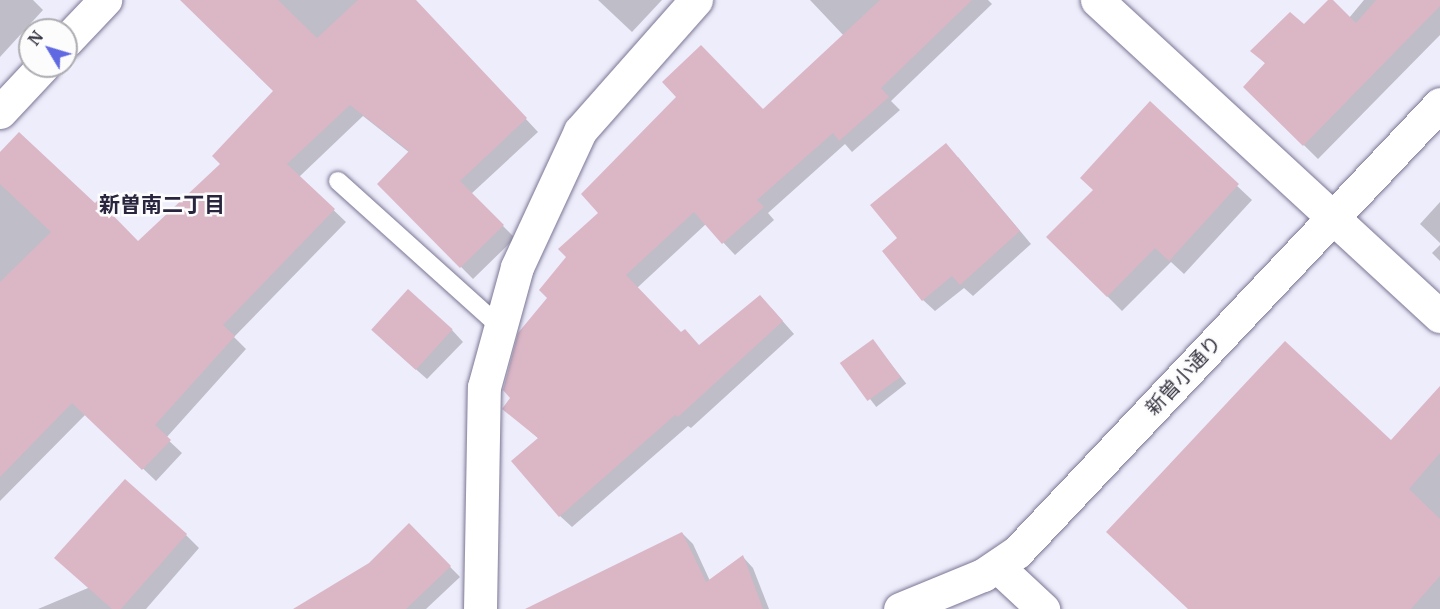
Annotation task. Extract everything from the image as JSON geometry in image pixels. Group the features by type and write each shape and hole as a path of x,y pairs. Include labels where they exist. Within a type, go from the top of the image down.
{"street":[{"path":"480,609 484,387 517,267 580,131 696,0"},
{"path":"1097,0 1440,316"},
{"path":"78,25 93,4"},
{"path":"0,112 32,78"},
{"name":"新曽小通り","path":"900,609 998,567 1023,546 1440,104"},
{"path":"998,567 1043,609"}],"lane":[{"path":"338,181 500,327"}],"building":[{"path":"180,0 278,0 317,38 358,0 416,0 527,118 460,181 504,225 460,268 377,184 409,151 350,105 287,164 335,209 223,325 235,336 155,425 171,440 142,470 72,403 0,477 0,282 51,232 0,184 0,152 19,132 95,203 98,200 138,241 220,164 212,156 273,91"},
{"path":"880,0 972,0 881,88 889,97 839,141 833,133 757,200 764,207 722,244 694,212 626,275 681,332 685,329 699,345 760,295 783,321 678,417 675,415 559,517 511,461 538,438 502,409 510,398 503,390 518,333 547,298 539,290 566,257 558,249 598,213 581,194 676,97 662,82 701,45 763,109"},
{"path":"1328,0 1333,0 1356,23 1376,0 1440,0 1440,6 1303,146 1243,87 1265,63 1250,51 1290,12 1304,24"},
{"path":"1150,101 1239,184 1169,261 1155,248 1107,297 1046,237 1093,190 1080,178"},
{"path":"946,143 1020,231 960,285 952,276 922,301 882,251 897,238 870,205"},
{"path":"408,289 453,329 416,370 371,330"},
{"path":"873,339 901,377 867,401 840,363"},
{"path":"1285,341 1391,440 1440,386 1440,453 1409,489 1440,519 1440,576 1411,609 1188,609 1106,532"},
{"path":"125,479 187,534 121,609 112,609 54,558"},
{"path":"409,523 451,566 406,609 293,609 369,563"},
{"path":"682,532 706,582 743,555 763,609 525,609"}],"district":[{"name":"新曽南二丁目","path":"162,205"}]}
